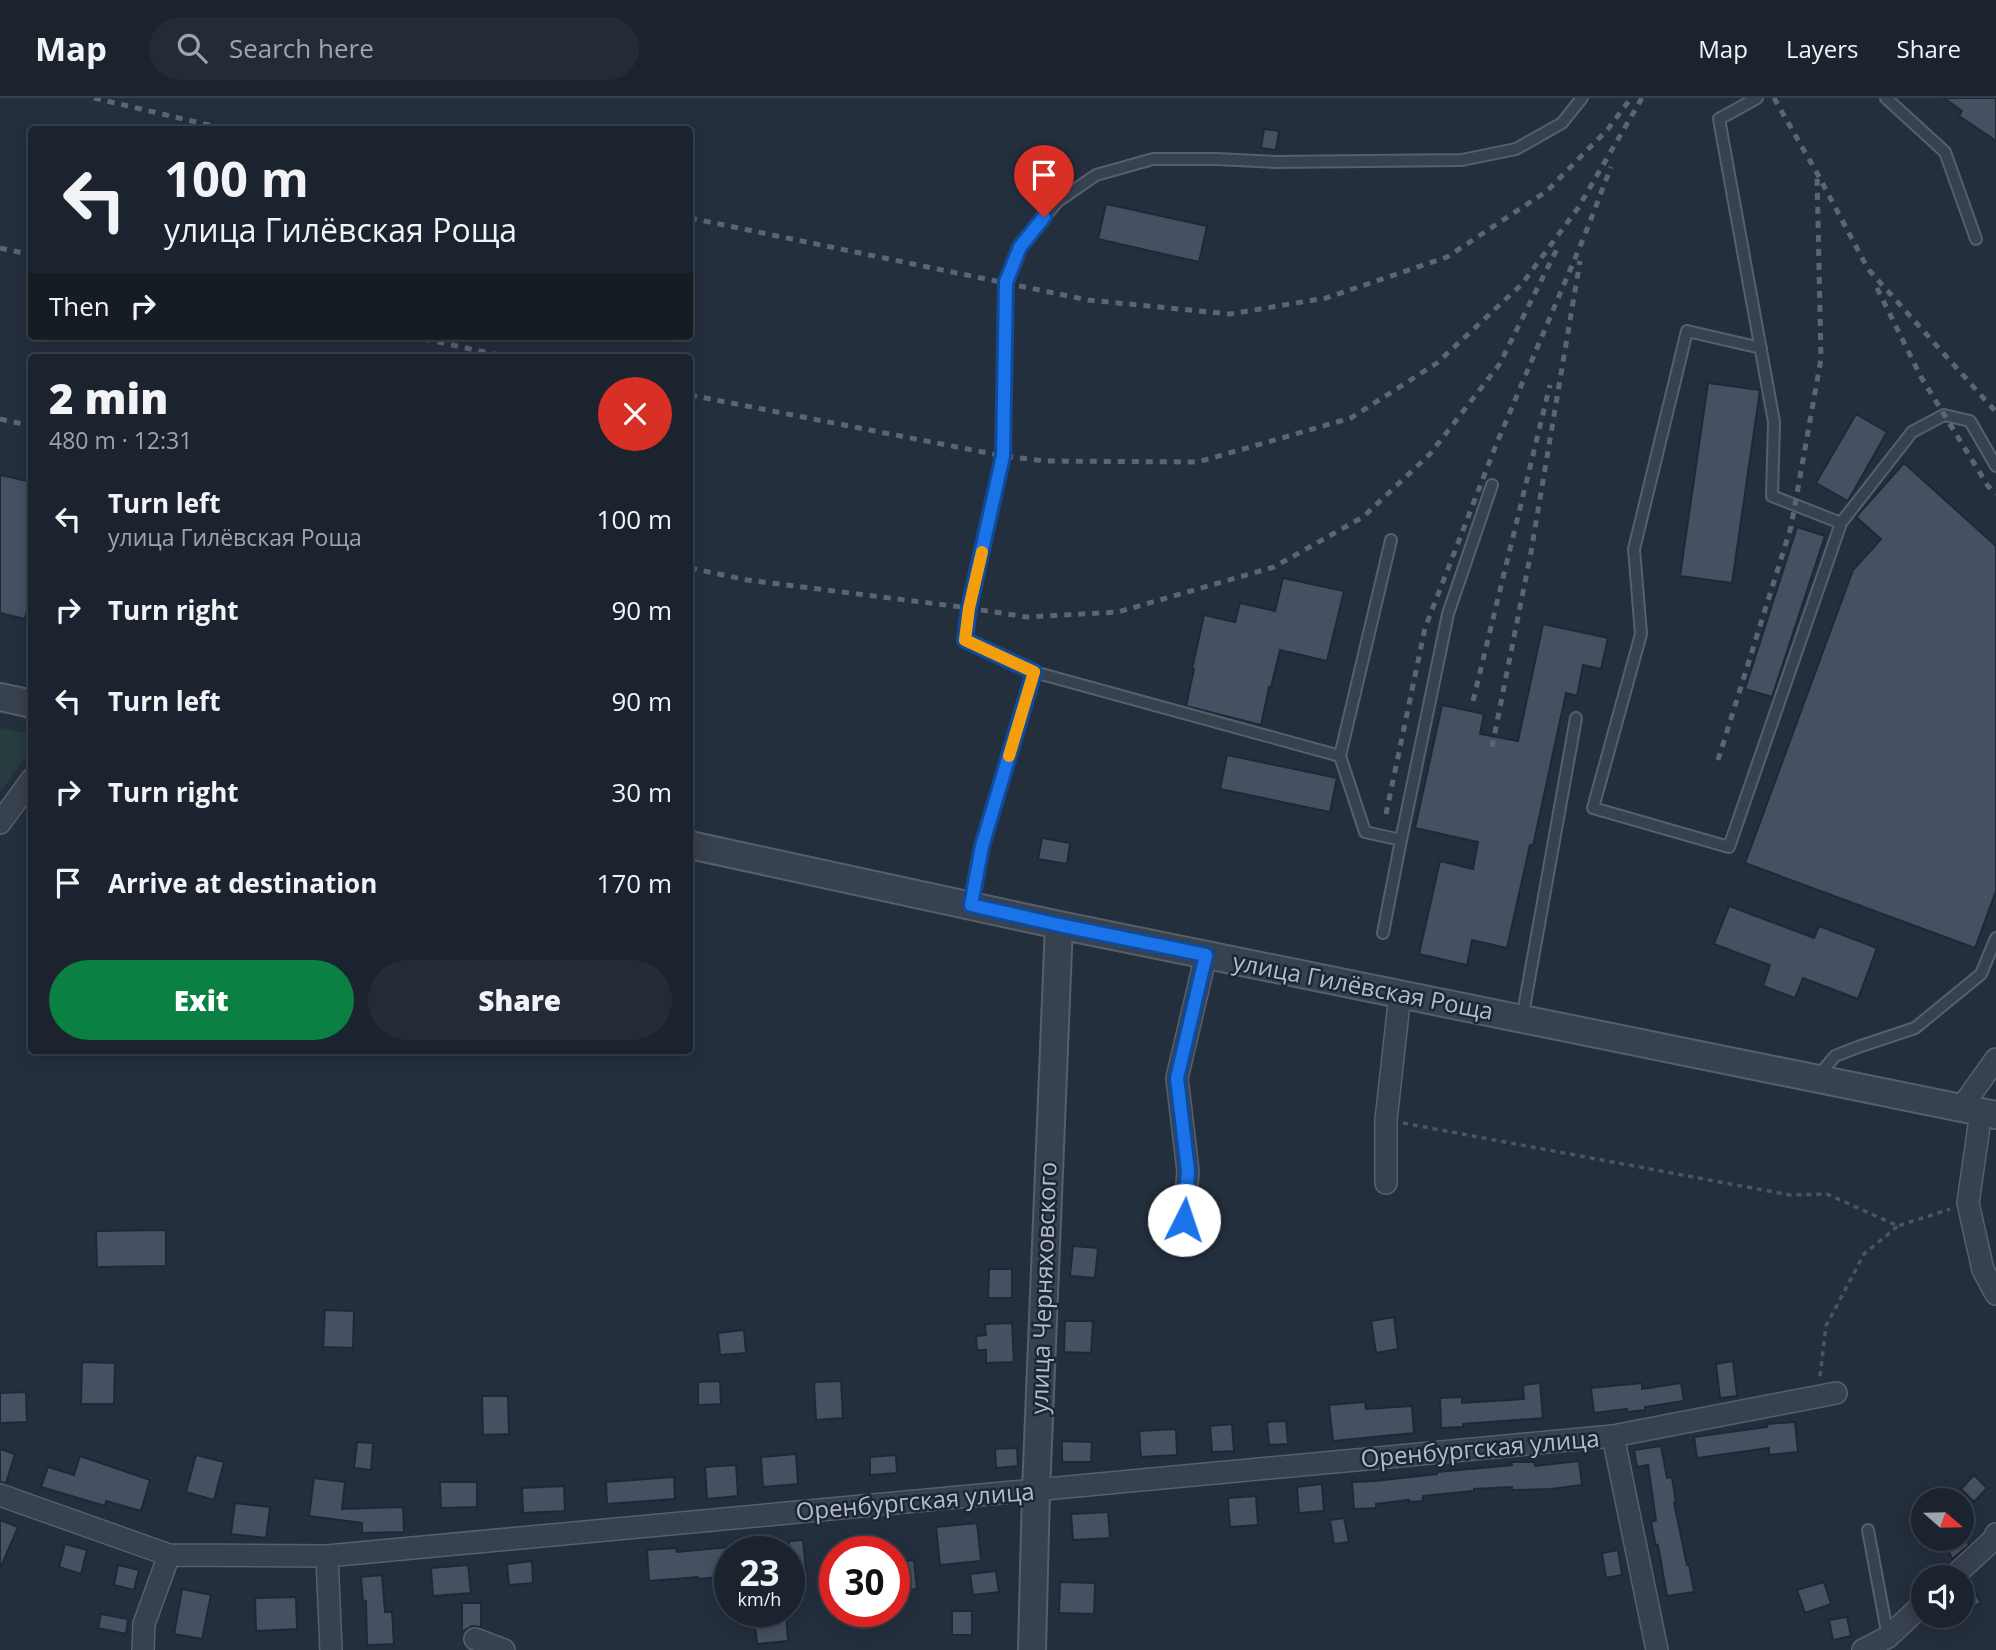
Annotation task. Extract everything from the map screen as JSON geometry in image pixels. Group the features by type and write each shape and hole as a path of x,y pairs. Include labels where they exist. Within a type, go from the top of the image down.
{"street":[{"path":"0,697 28,703"},
{"path":"0,823 28,784"},
{"name":"улица Гилёвская Роща","path":"693,846 1059,925 1980,1112"},
{"name":"улица Черняховского","path":"1029,1650 1059,925"},
{"path":"1184,1220 1188,1171 1177,1078 1206,955"},
{"path":"1386,1183 1385,1120 1401,995"},
{"path":"1996,1059 1980,1112 1968,1203 1983,1270 1996,1294"},
{"name":"Оренбургская улица","path":"0,1495 169,1555 327,1556 1614,1436 1827,1395"},
{"path":"1614,1436 1657,1650"},
{"path":"1966,1565 1996,1534"},
{"path":"143,1650 144,1624 169,1555"},
{"path":"327,1556 331,1650"},
{"path":"1863,1650 1891,1644 1911,1619"},
{"path":"475,1639 504,1650"}],"lane":[{"path":"1339,756 1034,672 965,640 969,608 1003,456 1006,282 1020,247 1057,202 1096,175 1153,159 1275,162 1462,160 1516,149 1562,124 1582,98"},
{"path":"1757,98 1719,119 1774,422 1772,496 1841,523"},
{"path":"1886,98 1945,152 1976,239"},
{"path":"1761,348 1687,331 1634,549 1641,634 1593,808 1729,847 1841,523 1912,432 1944,415 1970,421 1996,466"},
{"path":"1383,933 1448,614 1492,485"},
{"path":"1391,540 1339,756 1365,832 1401,840"},
{"path":"971,905 982,846 1034,672"},
{"path":"1522,1019 1576,718"},
{"path":"1816,1079 1835,1056 1915,1028 1981,974 1996,938"},
{"path":"1868,1530 1891,1644"}],"path":[{"path":"1385,1120 1790,1195 1827,1194 1898,1226"},
{"path":"1827,1395 1826,1326 1864,1254 1898,1226 1968,1203"}],"green space":[{"path":"0,728 28,733 28,754 0,792"}],"building":[{"path":"1944,98 1996,98 1996,141 1959,116 1962,111"},
{"path":"1264,129 1279,131 1276,150 1261,148"},
{"path":"1106,204 1207,226 1199,262 1098,239"},
{"path":"1708,383 1760,390 1732,583 1680,576"},
{"path":"1856,414 1887,432 1848,501 1816,483"},
{"path":"1904,463 1996,546 1996,891 1975,948 1745,863 1853,570 1881,539 1856,517"},
{"path":"0,475 28,481 28,607 25,619 0,613"},
{"path":"1797,527 1825,536 1772,697 1745,689"},
{"path":"1283,578 1344,591 1327,661 1280,650 1261,725 1186,706 1204,615 1235,622 1240,603 1275,611"},
{"path":"1543,624 1608,638 1601,669 1583,665 1577,696 1566,693 1533,846 1530,845 1507,948 1472,940 1467,965 1419,954 1440,861 1473,869 1478,842 1415,828 1442,705 1484,714 1480,734 1518,741"},
{"path":"1227,755 1337,778 1330,812 1220,789"},
{"path":"1042,838 1070,843 1067,864 1038,859"},
{"path":"1729,906 1814,938 1819,926 1877,948 1858,999 1803,978 1795,998 1763,986 1770,965 1714,944"},
{"path":"166,1230 166,1266 97,1267 96,1231"},
{"path":"1073,1246 1098,1248 1095,1278 1070,1276"},
{"path":"989,1269 1012,1269 1012,1298 988,1298"},
{"path":"325,1310 354,1311 353,1348 323,1347"},
{"path":"1394,1317 1398,1349 1376,1353 1371,1321"},
{"path":"1065,1321 1093,1321 1091,1353 1064,1352"},
{"path":"1012,1323 1014,1362 986,1363 986,1350 977,1350 976,1336 986,1335 985,1324"},
{"path":"744,1330 746,1353 720,1355 718,1333"},
{"path":"1733,1361 1737,1396 1720,1398 1716,1364"},
{"path":"82,1362 115,1363 114,1404 81,1404"},
{"path":"720,1381 721,1404 698,1405 698,1382"},
{"path":"841,1381 843,1418 816,1420 814,1382"},
{"path":"1540,1383 1543,1418 1441,1428 1440,1398 1462,1397 1462,1403 1524,1399 1523,1385"},
{"path":"1642,1383 1642,1389 1681,1383 1684,1401 1645,1407 1645,1410 1594,1413 1591,1388"},
{"path":"26,1392 27,1422 0,1423 0,1393"},
{"path":"482,1396 508,1396 509,1434 483,1435"},
{"path":"1365,1402 1366,1409 1412,1406 1414,1433 1333,1441 1329,1405"},
{"path":"1286,1421 1288,1444 1269,1445 1267,1422"},
{"path":"1795,1422 1798,1452 1769,1455 1769,1448 1697,1458 1694,1437 1767,1427 1767,1424"},
{"path":"1232,1424 1234,1451 1212,1452 1210,1426"},
{"path":"1176,1429 1177,1455 1141,1457 1139,1431"},
{"path":"1062,1441 1092,1442 1091,1462 1062,1462"},
{"path":"357,1442 373,1443 371,1470 354,1468"},
{"path":"1661,1446 1667,1478 1672,1477 1674,1503 1694,1592 1667,1596 1651,1522 1656,1520 1648,1465 1637,1467 1634,1450"},
{"path":"1017,1448 1018,1466 996,1468 995,1449"},
{"path":"0,1449 15,1454 6,1483 0,1482"},
{"path":"796,1454 798,1484 763,1487 761,1457"},
{"path":"196,1455 224,1462 214,1500 186,1492"},
{"path":"896,1455 897,1473 870,1475 870,1457"},
{"path":"80,1456 150,1480 141,1511 106,1501 105,1506 41,1487 48,1467 74,1475"},
{"path":"1579,1461 1582,1485 1551,1489 1474,1489 1423,1496 1423,1501 1409,1500 1376,1504 1376,1508 1354,1509 1352,1482 1512,1465 1511,1462 1534,1462 1535,1466"},
{"path":"736,1465 738,1496 707,1499 705,1467"},
{"path":"1974,1475 1987,1488 1974,1502 1974,1488 1962,1488"},
{"path":"674,1477 675,1499 607,1504 606,1482"},
{"path":"314,1478 345,1482 342,1509 403,1507 404,1532 362,1533 362,1523 309,1516"},
{"path":"440,1482 477,1482 477,1507 441,1508"},
{"path":"1322,1484 1324,1511 1299,1513 1297,1487"},
{"path":"564,1486 565,1511 523,1513 522,1488"},
{"path":"1256,1496 1258,1525 1230,1527 1228,1498"},
{"path":"235,1503 270,1507 266,1538 231,1534"},
{"path":"1108,1512 1110,1538 1073,1540 1071,1514"},
{"path":"1344,1518 1349,1542 1334,1544 1330,1520"},
{"path":"0,1520 18,1527 0,1569"},
{"path":"977,1523 981,1561 940,1565 936,1527"},
{"path":"65,1544 87,1550 81,1574 59,1567"},
{"path":"676,1548 677,1552 714,1549 714,1578 649,1581 647,1550"},
{"path":"1618,1550 1622,1575 1606,1578 1602,1553"},
{"path":"1949,1551 1962,1551 1952,1559"},
{"path":"910,1560 914,1560 917,1589 910,1590"},
{"path":"532,1561 533,1583 509,1585 507,1564"},
{"path":"118,1565 139,1570 134,1590 114,1585"},
{"path":"468,1565 471,1593 433,1596 431,1568"},
{"path":"996,1571 999,1592 973,1595 970,1574"},
{"path":"382,1575 385,1612 392,1612 394,1644 367,1645 366,1601 363,1602 361,1577"},
{"path":"1060,1582 1095,1583 1094,1614 1059,1613"},
{"path":"1824,1582 1831,1604 1805,1613 1797,1590"},
{"path":"182,1589 211,1595 202,1639 174,1634"},
{"path":"1974,1591 1981,1603 1974,1606"},
{"path":"296,1597 297,1629 256,1631 255,1598"},
{"path":"462,1603 481,1603 481,1627 472,1626 462,1632"},
{"path":"952,1611 972,1611 972,1635 952,1635"},
{"path":"101,1614 128,1619 126,1634 98,1628"},
{"path":"1847,1617 1851,1636 1833,1640 1829,1620"},
{"path":"755,1627 787,1627 788,1641 757,1644"}],"railway":[{"path":"94,98 213,126"},
{"path":"693,219 1088,300 1230,314 1326,298 1447,257 1547,191 1608,129 1631,98"},
{"path":"693,396 1003,456 1045,461 1198,462 1351,418 1437,363 1522,284 1578,208 1642,98"},
{"path":"1774,98 1868,269 1996,412"},
{"path":"1386,814 1425,628 1496,445 1611,167"},
{"path":"1718,760 1791,527 1821,359 1817,173"},
{"path":"693,569 747,580 1026,617 1118,612 1274,567 1363,517 1430,454 1499,365 1559,245"},
{"path":"0,248 28,254"},
{"path":"1492,747 1531,552 1580,261"},
{"path":"1877,288 1921,377 1988,486 1996,494"},
{"path":"429,340 494,354"},
{"path":"1473,701 1550,385"},
{"path":"0,419 28,425"}],"slow traffic":[{"path":"982,552 969,608 965,640 1034,672 1009,756"}],"route":[{"path":"1044,217 1020,247 1006,282 1003,456 969,608 965,640 1034,672 982,846 971,905 1206,955 1177,1078 1188,1171 1184,1220"}]}
